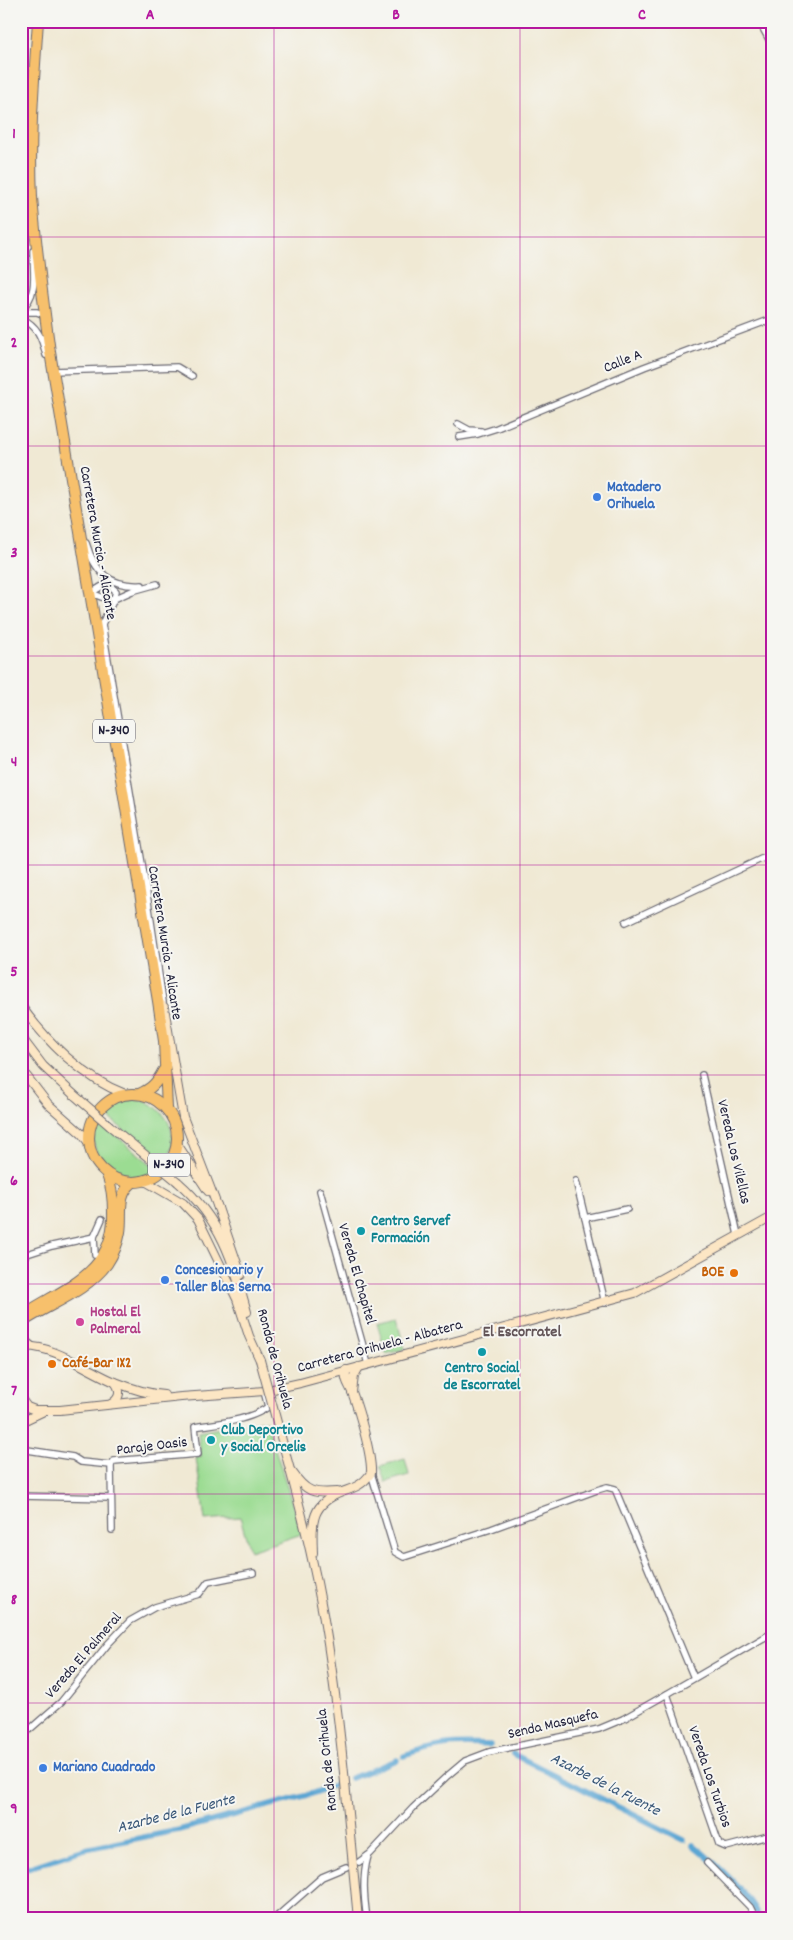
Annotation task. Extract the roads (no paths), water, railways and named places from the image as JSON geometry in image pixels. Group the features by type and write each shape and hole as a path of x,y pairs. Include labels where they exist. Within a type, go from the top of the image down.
{"highway":[{"name":"Carretera Murcia - Alicante","path":"38,21 32,146 34,214 39,275 53,371 161,1004 167,1109"},
{"path":"21,1314 29,1311 86,1275 102,1258 110,1243 114,1219 113,1193 107,1175 97,1164 89,1143 92,1121 98,1112 110,1101 125,1094 139,1094 148,1091 158,1082 164,1068"},
{"path":"139,1094 154,1099 167,1109"},
{"name":"N-340","path":"107,1175 132,1183 145,1181 163,1171 172,1159 177,1144 176,1125 167,1109"},
{"name":"N-340","path":"21,1323 78,1290 94,1278 107,1264 115,1249 120,1232 122,1195 132,1183"}],"main road":[{"path":"161,1004 183,1117 238,1262 244,1289 246,1311"},
{"path":"21,1006 52,1044 92,1077 108,1087 125,1094"},
{"name":"Ronda de Orihuela","path":"21,1037 43,1066 73,1094 196,1198 219,1232 233,1264 289,1467 314,1572 326,1633 358,1919"},
{"path":"21,1069 48,1104 82,1134 89,1143"},
{"path":"177,1144 218,1208"},
{"path":"145,1181 183,1203 198,1218 232,1287 249,1336 260,1360"},
{"name":"Carretera Orihuela - Albatera","path":"181,1396 264,1391 606,1302 644,1290 772,1217"},
{"path":"21,1338 31,1346 55,1354 115,1382 160,1395 181,1396"},
{"path":"21,1347 31,1346"},
{"path":"352,1392 354,1376 360,1366"},
{"path":"314,1572 312,1526 318,1507 328,1499 361,1484 370,1473 369,1455 352,1392 352,1380 346,1370"},
{"path":"325,1376 343,1379 352,1392"},
{"path":"111,1404 116,1401 120,1392 115,1382"},
{"path":"21,1399 27,1407 35,1410 47,1410 181,1396"},
{"path":"21,1422 47,1410"},
{"path":"289,1467 300,1483 313,1492 342,1492"}],"street":[{"path":"759,21 772,45"},
{"path":"21,311 29,302 34,280 32,233 34,214"},
{"path":"21,311 37,312 45,315"},
{"path":"21,318 36,327 41,334 51,383 57,394"},
{"name":"Calle A","path":"459,437 486,432 644,367 772,319"},
{"path":"53,371 178,367 192,376"},
{"path":"458,424 469,430 486,432"},
{"path":"78,515 88,549 96,566 107,578 121,585"},
{"path":"157,584 132,590 114,599 104,598 91,593 104,585 157,584"},
{"path":"109,585 116,590 114,599 102,624 146,888 156,972"},
{"path":"626,922 761,859 772,856"},
{"name":"Vereda Los Vilellas","path":"702,1075 738,1235"},
{"path":"576,1181 606,1302"},
{"name":"Vereda El Chapitel","path":"320,1191 368,1364"},
{"path":"585,1218 627,1208"},
{"path":"95,1255 94,1237 102,1219"},
{"path":"21,1256 52,1246 94,1237"},
{"name":"Paraje Oasis","path":"21,1449 73,1457 82,1462 110,1465 114,1461 198,1454 195,1427 234,1420 260,1412 268,1407 264,1391"},
{"path":"110,1465 112,1530"},
{"path":"370,1473 395,1552 404,1557 491,1529 597,1490 607,1487 615,1489 694,1678"},
{"path":"361,1484 371,1488 378,1496"},
{"path":"21,1496 111,1498"},
{"name":"Vereda El Palmeral","path":"21,1737 51,1712 75,1686 108,1644 130,1621 140,1614 171,1601 199,1594 208,1582 253,1573"},
{"name":"Senda Masquefa","path":"359,1862 368,1856 413,1808 465,1761 489,1752 599,1729 667,1694 772,1633"},
{"name":"Vereda Los Turbios","path":"667,1694 720,1844 726,1847 772,1835"},
{"path":"367,1919 363,1872 368,1856"},
{"path":"707,1863 750,1907 756,1919"},
{"path":"274,1919 322,1877 346,1866"}],"waterway":[{"name":"Azarbe de la Fuente","path":"404,1756 446,1745 490,1745"},
{"name":"Azarbe de la Fuente","path":"513,1754 684,1840"},
{"name":"Azarbe de la Fuente","path":"351,1778 397,1760"},
{"name":"Azarbe de la Fuente","path":"21,1870 85,1849 179,1830 308,1795 337,1784"},
{"name":"Azarbe de la Fuente","path":"693,1845 740,1889 759,1919"}],"place":[{"name":"Matadero Orihuela","path":"597,497"},
{"name":"Centro Servef Formación","path":"361,1231"},
{"name":"BOE","path":"734,1273"},
{"name":"Concesionario y Taller Blas Serna","path":"165,1280"},
{"name":"Hostal El Palmeral","path":"80,1322"},
{"name":"Centro Social de Escorratel","path":"482,1352"},
{"name":"Café-Bar 1X2","path":"52,1364"},
{"name":"Club Deportivo y Social Orcelis","path":"211,1440"},
{"name":"Mariano Cuadrado","path":"43,1768"}],"district":[{"name":"El Escorratel","path":"522,1332"}]}
